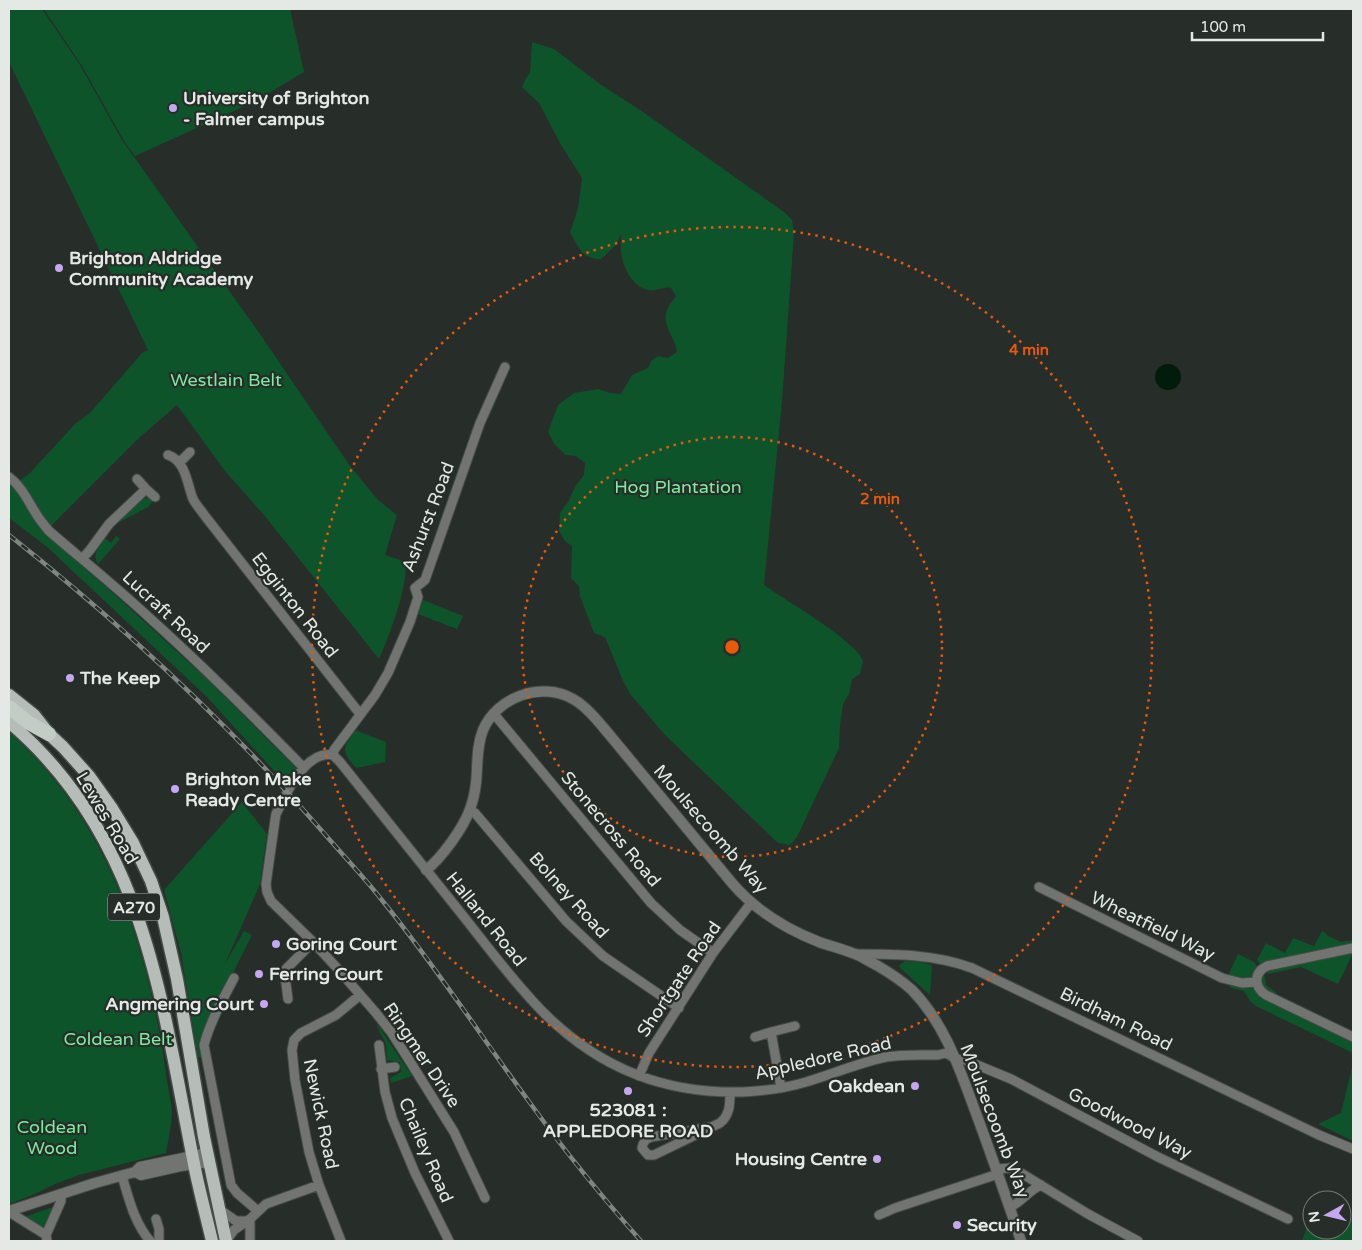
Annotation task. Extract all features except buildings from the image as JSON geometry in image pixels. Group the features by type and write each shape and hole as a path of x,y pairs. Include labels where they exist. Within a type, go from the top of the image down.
{"highway":[{"path":"9,707 30,723 49,734"}],"main road":[{"name":"A270","path":"9,695 34,716 49,734"},
{"name":"Lewes Road","path":"9,722 51,763 76,795 104,840 123,879 144,937 156,978 168,1028 193,1160 212,1241"},
{"name":"Lewes Road","path":"49,734 89,776 112,807 133,843 151,881 163,917 177,979 208,1158 227,1241"}],"street":[{"name":"Ashurst Road","path":"333,755 334,750 381,685 399,650 418,597 415,588 424,580 480,422 505,367"},
{"path":"168,455 174,457 179,463 190,452"},
{"name":"Egginton Road","path":"179,463 184,471 193,497 209,513 360,714"},
{"name":"Lucraft Road","path":"9,477 22,490 49,531 155,622 229,692 304,768"},
{"path":"137,479 155,497"},
{"path":"82,559 113,520 146,488"},
{"name":"Moulsecoomb Way","path":"426,870 440,857 463,824 470,810 476,783 481,738 486,725 494,714 514,698 535,692 561,694 571,698 582,705 608,733 732,883 751,903 796,932 818,942 854,954 887,972 912,990 936,1020 956,1059 1022,1241"},
{"name":"Stonecross Road","path":"494,714 651,903 680,930 713,953"},
{"path":"304,768 319,756 333,755"},
{"name":"Halland Road","path":"333,755 514,979 545,1014 582,1044 638,1076"},
{"name":"Ringmer Drive","path":"304,768 294,779 274,820 266,884 267,892 271,901 313,942 391,1032 454,1132 485,1198"},
{"name":"Bolney Road","path":"470,810 475,813 497,838 566,921 608,960 678,1008"},
{"name":"Wheatfield Way","path":"1039,887 1222,978 1242,982 1256,982"},
{"name":"Shortgate Road","path":"638,1076 649,1053 713,953 751,903"},
{"path":"288,1000 286,969 313,942"},
{"path":"1353,948 1266,966 1260,970 1256,982 1260,990 1266,995 1353,1037"},
{"name":"Birdham Road","path":"854,954 916,956 948,960 972,968 1319,1135 1353,1149"},
{"path":"234,978 220,995 205,1048 231,1185 236,1193 258,1211"},
{"name":"Newick Road","path":"341,1241 319,1185 309,1152 294,1071 292,1047 296,1038 301,1033 336,1015 360,995"},
{"path":"755,1037 795,1026"},
{"path":"771,1032 781,1088"},
{"name":"Chailey Road","path":"379,1046 388,1107 415,1173 450,1241"},
{"name":"Appledore Road","path":"638,1076 660,1083 700,1091 756,1091 806,1082 887,1057 946,1053 956,1059"},
{"name":"Goodwood Way","path":"956,1059 965,1060 1011,1079 1158,1157 1288,1220"},
{"path":"381,1069 395,1068"},
{"path":"711,1127 647,1138 642,1144 643,1151 654,1155 720,1123 727,1115 730,1106 730,1092"},
{"path":"61,1194 62,1201 46,1238 14,1215 11,1210 61,1194 134,1172 141,1174 193,1160 208,1158"},
{"path":"879,1215 894,1208 1010,1168 1138,1241"},
{"path":"122,1176 135,1218 139,1227 150,1241"},
{"path":"227,1241 231,1232 271,1202 319,1185"},
{"path":"1010,1207 1036,1187 1041,1186"},
{"path":"219,1208 234,1220 248,1220"},
{"path":"156,1219 159,1229 159,1241"},
{"path":"248,1220 250,1241"}],"green space":[{"name":"Westlain Belt","path":"9,9 42,9 80,65 122,140 262,337 350,466 378,500 397,515 385,555 406,562 406,573 397,611 379,659 264,515 225,471 177,405 139,438 44,533 209,681 296,768 287,785 207,697 46,546 9,518 9,484 12,486 29,474 76,423 90,413 142,353 148,350 9,62"},
{"name":"University of Brighton - Falmer campus","path":"44,9 290,9 304,72 254,102 135,156 124,141 82,66"},
{"name":"Hog Plantation","path":"532,42 554,49 600,84 643,112 784,212 792,220 794,233 782,401 764,585 833,631 856,651 863,661 860,674 852,679 849,694 843,704 839,748 797,837 789,845 778,843 664,734 631,695 623,681 605,637 594,633 580,596 579,586 571,578 572,546 565,541 559,531 560,513 584,475 585,463 576,456 566,455 555,445 548,432 558,405 574,393 598,389 621,394 632,375 648,368 651,361 658,356 668,358 677,352 666,321 667,310 676,296 671,288 648,290 634,282 625,268 622,258 621,234 616,245 601,259 585,255 570,233 578,208 582,178 561,145 539,103 522,87 530,73"},
{"path":"145,498 153,501 148,507 116,524 114,523 142,499"},
{"path":"116,536 120,539 98,564 95,557 99,547 105,538 111,543"},
{"path":"423,600 463,616 457,629 418,614"},
{"path":"355,730 386,742 385,762 356,768 345,749"},
{"name":"Coldean Belt","path":"9,732 38,761 64,792 86,824 121,895 146,970 162,1045 172,1111 166,1153 79,1175 9,1204"},
{"path":"242,802 267,834 260,884 225,964 244,931 252,935 198,1044 202,1058 198,1057 181,953 164,890"},
{"path":"1322,931 1341,942 1353,940 1353,955 1338,984 1301,967 1268,974 1257,960 1266,943 1285,953 1293,938 1316,947 1314,946"},
{"path":"1238,954 1254,962 1265,977 1266,985 1277,993 1270,1002 1352,1042 1353,1053 1256,1006 1250,1001 1244,991 1231,988 1227,978"},
{"path":"905,961 932,965 930,995 900,968 899,966"},
{"path":"377,1024 412,1076 391,1083 390,1078 401,1072 400,1062 387,1060 386,1044"},
{"path":"1353,1063 1353,1141 1318,1124 1341,1113"},
{"path":"56,1206 45,1226 37,1226 24,1217"},
{"path":"1353,1218 1353,1241 1302,1241 1352,1240"}],"shaded area":[{"path":"1168,364 1177,368 1181,377 1177,386 1168,390 1159,386 1155,377 1159,368"}],"railway":[{"path":"9,535 97,607 181,684 299,805 365,879 401,924 559,1142 641,1241"}],"place":[{"name":"University of Brighton - Falmer campus","path":"173,108"},
{"name":"Brighton Aldridge Community Academy","path":"59,268"},
{"name":"The Keep","path":"70,678"},
{"name":"Brighton Make Ready Centre","path":"175,789"},
{"name":"Goring Court","path":"276,944"},
{"name":"Ferring Court","path":"259,974"},
{"name":"Angmering Court","path":"264,1004"},
{"name":"Oakdean","path":"915,1086"},
{"name":"523081 : APPLEDORE ROAD","path":"628,1091"},
{"name":"Housing Centre","path":"877,1159"},
{"name":"Security","path":"957,1225"}],"park label":[{"name":"Coldean Wood","path":"52,1137"}]}
